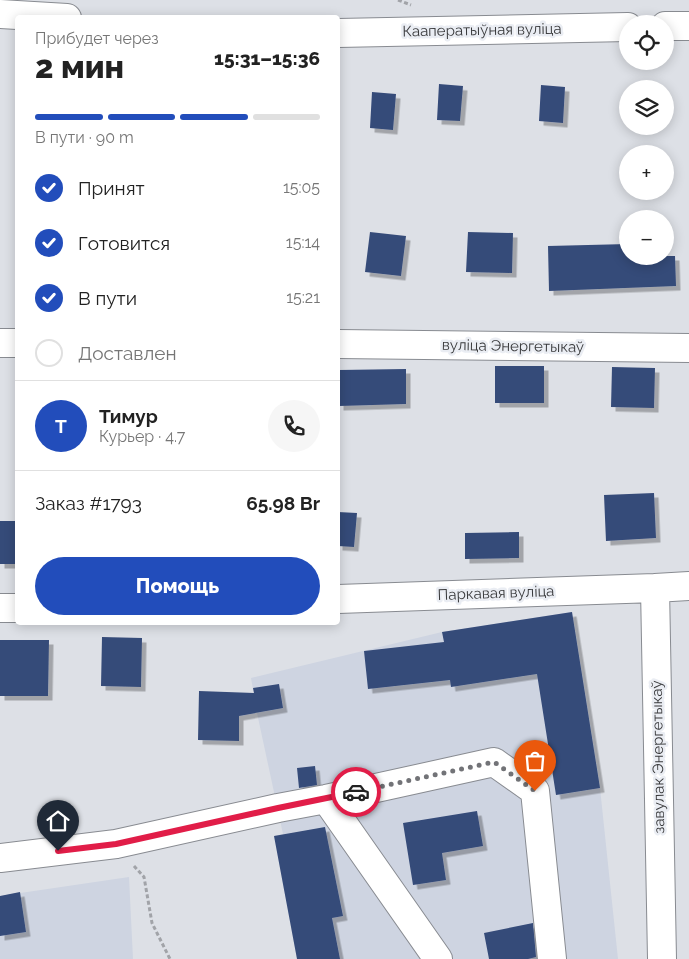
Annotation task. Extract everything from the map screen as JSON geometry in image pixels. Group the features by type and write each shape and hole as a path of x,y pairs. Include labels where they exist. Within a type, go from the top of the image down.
{"street":[{"path":"0,14 17,15"},
{"path":"674,26 689,26"},
{"name":"Кааператыўная вуліца","path":"340,33 619,27"},
{"path":"0,343 15,343"},
{"name":"вуліца Энергетыкаў","path":"340,344 689,348"},
{"path":"655,588 689,586"},
{"name":"Паркавая вуліца","path":"340,599 655,588"},
{"name":"завулак Энергетыкаў","path":"655,588 662,959"},
{"path":"0,608 15,608"},
{"path":"0,858 116,844 494,762 535,791 552,959"},
{"path":"326,799 438,959"}],"path":[{"path":"116,844 144,877 152,923 170,959"}],"shaded area":[{"path":"572,612 600,788 618,959 297,959 274,836 283,834 251,678 442,632"},
{"path":"129,877 133,959 0,959 0,896"}],"building":[{"path":"439,84 463,86 460,121 437,120"},
{"path":"541,85 565,87 563,123 539,121"},
{"path":"372,92 396,94 393,130 370,128"},
{"path":"370,232 406,236 401,276 365,272"},
{"path":"468,232 513,233 512,273 466,272"},
{"path":"619,244 619,265 674,265 675,256 676,286 549,291 548,246"},
{"path":"495,366 544,366 544,403 495,403"},
{"path":"612,367 655,368 654,408 611,407"},
{"path":"406,369 406,404 340,406 340,370"},
{"path":"654,493 656,538 606,541 604,495"},
{"path":"340,512 357,513 354,547 340,546"},
{"path":"0,521 15,521 15,564 0,564"},
{"path":"519,532 519,558 465,559 465,533"},
{"path":"572,612 600,788 556,795 537,674 451,687 450,680 368,689 364,651 444,642 442,632"},
{"path":"102,637 142,638 141,687 101,686"},
{"path":"0,640 49,640 48,696 0,696"},
{"path":"279,684 283,708 239,716 239,741 198,740 199,691 254,693 253,688"},
{"path":"315,766 317,785 299,788 297,768"},
{"path":"477,811 483,846 442,853 446,880 413,885 403,823"},
{"path":"325,827 343,916 332,918 340,959 297,959 274,836"},
{"path":"20,892 26,932 0,936 0,896"},
{"path":"533,923 536,957 528,959 489,959 484,933"}],"way so far":[{"path":"356,792 494,762 535,791"}],"route":[{"path":"58,851 116,844 356,792"}]}
